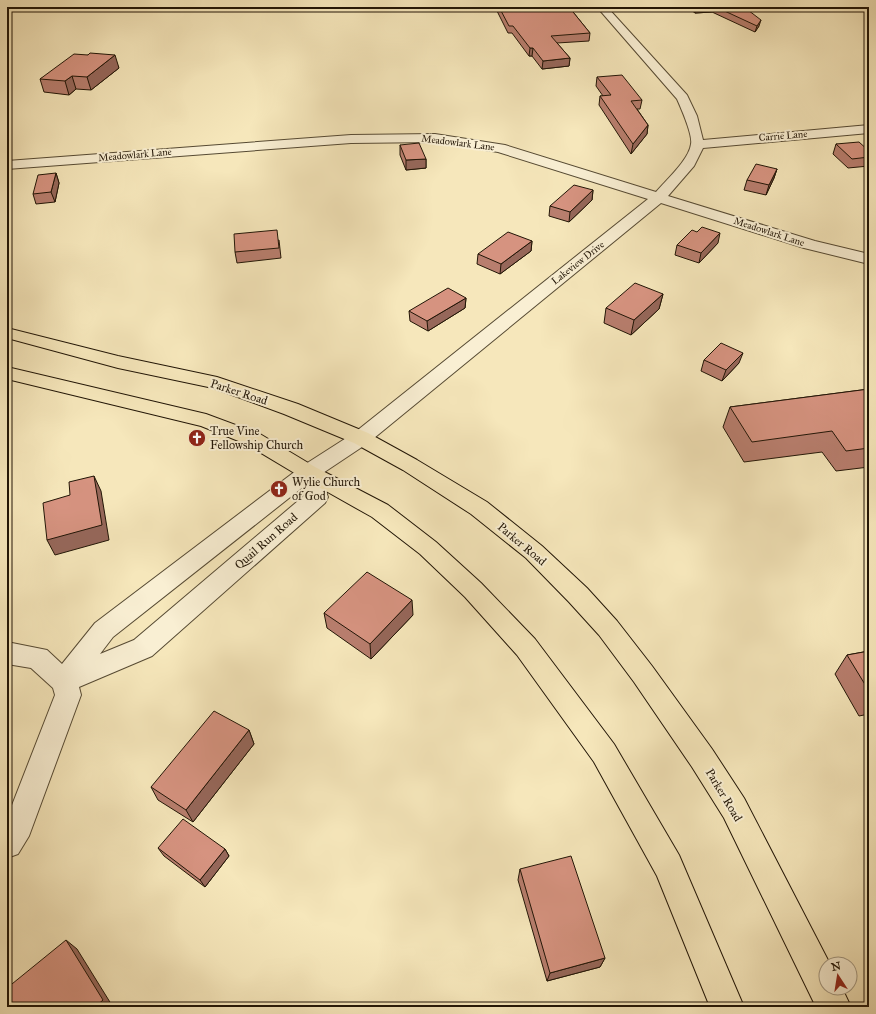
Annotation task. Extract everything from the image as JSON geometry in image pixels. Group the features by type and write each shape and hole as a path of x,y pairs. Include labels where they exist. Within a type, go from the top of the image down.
{"main road":[{"name":"Parker Road","path":"7,333 118,362 217,383 291,409 361,438 410,465 479,508 534,552 578,595 608,628 661,700 734,808 834,1007"},
{"path":"7,372 206,421 253,439 308,472 380,511 428,548 473,590 526,647 604,753 668,866 727,1007"}],"street":[{"path":"602,7 683,98 691,116 698,144"},
{"name":"Carrie Lane","path":"698,144 869,129"},
{"name":"Meadowlark Lane","path":"7,165 351,139 435,138 500,148 810,245 869,259"},
{"name":"Lakeview Drive","path":"308,472 361,438 659,197 689,162 698,144"},
{"path":"64,682 104,630 308,472"},
{"name":"Quail Run Road","path":"64,682 143,648 317,497 308,472"},
{"path":"7,653 38,658 64,682 68,695 19,826 7,843"}],"building":[{"path":"499,7 569,7 590,33 551,36 570,58 543,61 533,48 530,48 513,26 509,26"},
{"path":"716,7 744,7 761,20 757,26"},
{"path":"90,53 115,55 87,77 72,76 65,81 40,79 74,54 88,55"},
{"path":"622,75 642,100 631,101 648,125 633,144 600,96 611,95 597,77"},
{"path":"859,142 869,151 869,157 852,159 836,144"},
{"path":"419,143 426,159 406,160 400,145"},
{"path":"756,164 777,169 769,185 747,180"},
{"path":"56,173 51,192 33,194 38,175"},
{"path":"574,185 593,190 570,212 550,206"},
{"path":"702,227 720,233 701,253 677,245 692,230 697,232"},
{"path":"277,230 279,248 235,252 234,234"},
{"path":"508,232 532,241 501,264 478,254"},
{"path":"635,283 663,294 634,320 606,308"},
{"path":"448,288 466,298 427,321 409,311"},
{"path":"721,343 743,353 726,370 704,360"},
{"path":"869,389 869,448 846,451 832,431 752,442 730,407"},
{"path":"94,476 102,525 47,540 43,503 70,495 69,482"},
{"path":"367,572 412,600 370,644 324,613"},
{"path":"869,651 869,691 847,655"},
{"path":"214,711 249,730 186,810 151,787"},
{"path":"183,819 225,849 200,880 158,848"},
{"path":"571,856 605,958 550,973 520,869"},
{"path":"66,940 103,1000 95,1007 7,1007 7,988"}],"place":[{"name":"True Vine Fellowship Church","path":"197,438"},
{"name":"Wylie Church of God","path":"279,489"}]}
